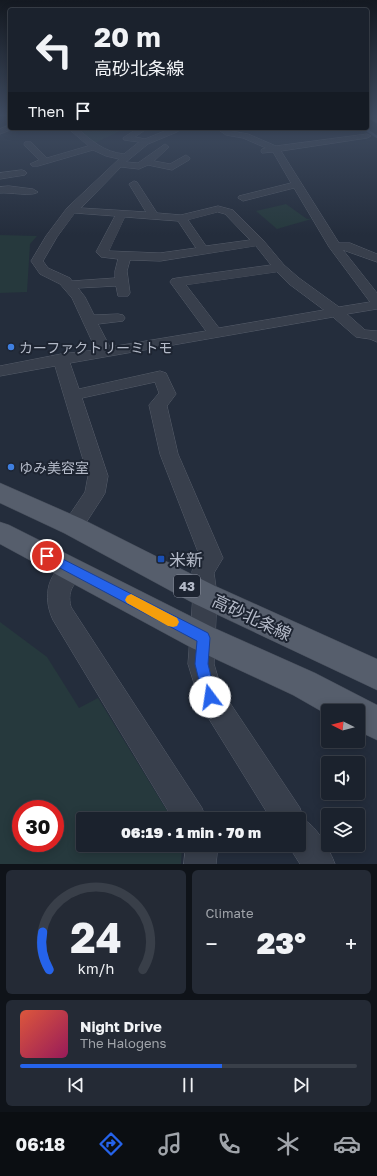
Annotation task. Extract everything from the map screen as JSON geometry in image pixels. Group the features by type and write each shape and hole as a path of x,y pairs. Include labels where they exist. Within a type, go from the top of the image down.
{"main road":[{"name":"高砂北条線","path":"0,492 73,526 205,595 377,675"},
{"path":"0,532 203,638 304,684 341,704"},
{"path":"365,717 377,723"}],"street":[{"path":"33,154 39,162 67,154"},
{"path":"109,154 139,166 157,154"},
{"path":"105,352 78,297 69,285 44,270 37,261 41,252 71,210 130,154"},
{"path":"275,154 286,163 335,247 377,302"},
{"path":"147,162 172,167 186,158"},
{"path":"0,176 22,173"},
{"path":"134,184 153,215"},
{"path":"243,198 297,184"},
{"path":"6,188 33,192"},
{"path":"71,210 182,218 218,209 229,212 259,242 280,268 294,281 336,312 362,334 374,335 377,338"},
{"path":"122,213 102,252 105,254 160,257 259,242"},
{"path":"182,218 203,250"},
{"path":"335,247 346,246 377,258"},
{"path":"69,285 123,287 121,271 125,256"},
{"path":"215,333 177,282 280,268"},
{"path":"0,371 61,359 377,305"},
{"path":"89,320 118,318"},
{"path":"61,359 98,476 96,493 73,526"},
{"path":"73,396 160,376 168,394 158,405 169,454 212,558 203,571 205,595 201,664 210,697 284,812"},
{"path":"73,569 65,576 60,586 57,601 61,612 187,812"},
{"path":"306,844 319,864"},
{"path":"200,864 201,852"}],"green space":[{"path":"286,204 307,219 315,218 277,229 256,211"},
{"path":"0,235 37,236 30,244 27,292 0,293"},
{"path":"0,622 47,657 79,708 98,698 168,812 76,812 76,852 182,852 181,864 0,864"}],"slow traffic":[{"path":"131,600 173,622"}],"place":[{"name":"カーファクトリーミトモ","path":"11,347"},
{"name":"ゆみ美容室","path":"11,467"},
{"name":"米新","path":"161,559"}],"route":[{"path":"47,556 203,638 201,664 210,697"}]}
